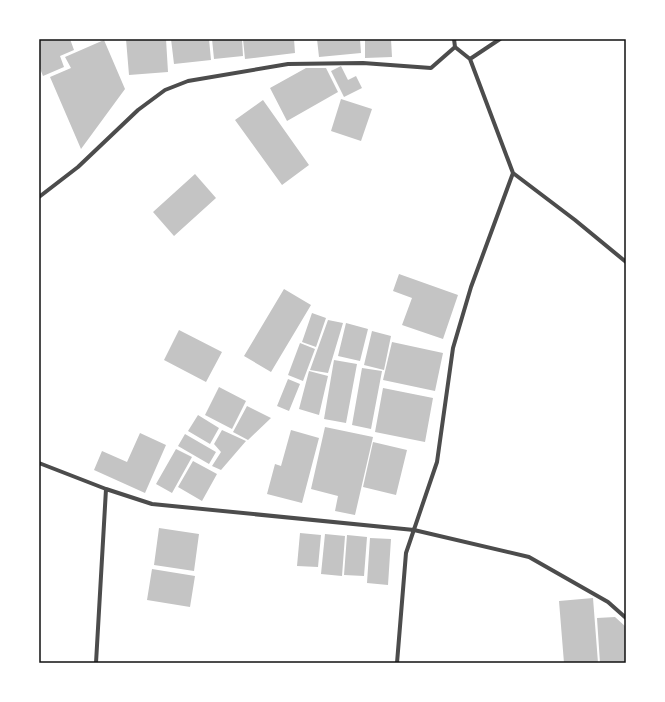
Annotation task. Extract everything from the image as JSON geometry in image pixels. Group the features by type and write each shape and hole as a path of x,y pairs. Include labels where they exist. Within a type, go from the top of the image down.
{"street":[{"path":"39,197 78,167 138,110 165,90 188,81 288,64 363,63 431,68 454,47 454,39"},
{"path":"470,59 500,39"},
{"path":"454,47 470,59 513,173 575,220 626,262"},
{"path":"397,663 406,553 436,462 453,348 471,287 513,173"},
{"path":"39,463 106,489 152,504 414,530 528,557 608,602 626,618"},
{"path":"96,663 106,489"}],"building":[{"path":"39,39 70,39 74,50 60,56 64,67 43,76 39,66"},
{"path":"126,39 166,39 168,72 129,75"},
{"path":"171,39 209,39 211,60 174,64"},
{"path":"212,39 242,39 243,56 214,59"},
{"path":"243,39 294,39 295,53 245,59"},
{"path":"317,39 360,39 361,53 319,57"},
{"path":"365,39 391,39 392,57 365,58"},
{"path":"104,40 125,89 81,149 50,77 71,68 65,57"},
{"path":"341,66 348,80 356,76 362,88 344,97 331,71"},
{"path":"306,68 326,68 338,92 287,121 270,88"},
{"path":"341,99 372,109 361,141 331,131"},
{"path":"263,100 309,165 282,185 235,120"},
{"path":"195,174 216,198 174,236 153,212"},
{"path":"399,274 458,295 443,339 402,325 412,298 393,291"},
{"path":"284,289 311,305 271,372 244,356"},
{"path":"312,313 326,318 316,347 302,342"},
{"path":"328,320 343,323 328,373 310,370"},
{"path":"346,323 368,329 360,361 338,356"},
{"path":"179,330 222,352 206,382 164,360"},
{"path":"372,331 391,336 384,370 364,365"},
{"path":"392,342 443,353 435,391 383,380"},
{"path":"300,343 315,349 303,381 288,375"},
{"path":"334,360 357,364 346,423 324,419"},
{"path":"362,368 382,371 371,429 352,425"},
{"path":"309,371 328,376 319,415 299,409"},
{"path":"288,379 300,384 289,411 277,406"},
{"path":"219,387 246,401 232,429 205,415"},
{"path":"383,388 433,398 425,442 375,432"},
{"path":"247,406 271,418 248,440 233,432"},
{"path":"198,415 219,428 210,444 188,431"},
{"path":"325,427 373,437 355,515 335,511 338,496 311,489"},
{"path":"222,430 246,441 221,470 212,466 221,452 214,444"},
{"path":"291,430 319,438 302,503 267,494 275,464 281,466"},
{"path":"140,433 166,445 145,493 94,470 102,451 127,462"},
{"path":"185,434 216,452 209,464 178,446"},
{"path":"373,442 407,450 396,495 363,487"},
{"path":"176,449 192,457 172,493 156,484"},
{"path":"193,461 217,474 202,501 178,487"},
{"path":"159,528 199,534 194,571 154,565"},
{"path":"300,533 321,535 318,567 297,566"},
{"path":"325,534 345,536 342,576 321,574"},
{"path":"347,535 367,537 364,576 344,575"},
{"path":"370,538 391,539 388,585 367,583"},
{"path":"152,569 195,576 190,607 147,600"},
{"path":"593,598 598,663 564,663 559,601"},
{"path":"615,617 626,627 626,663 600,663 597,618"}]}
